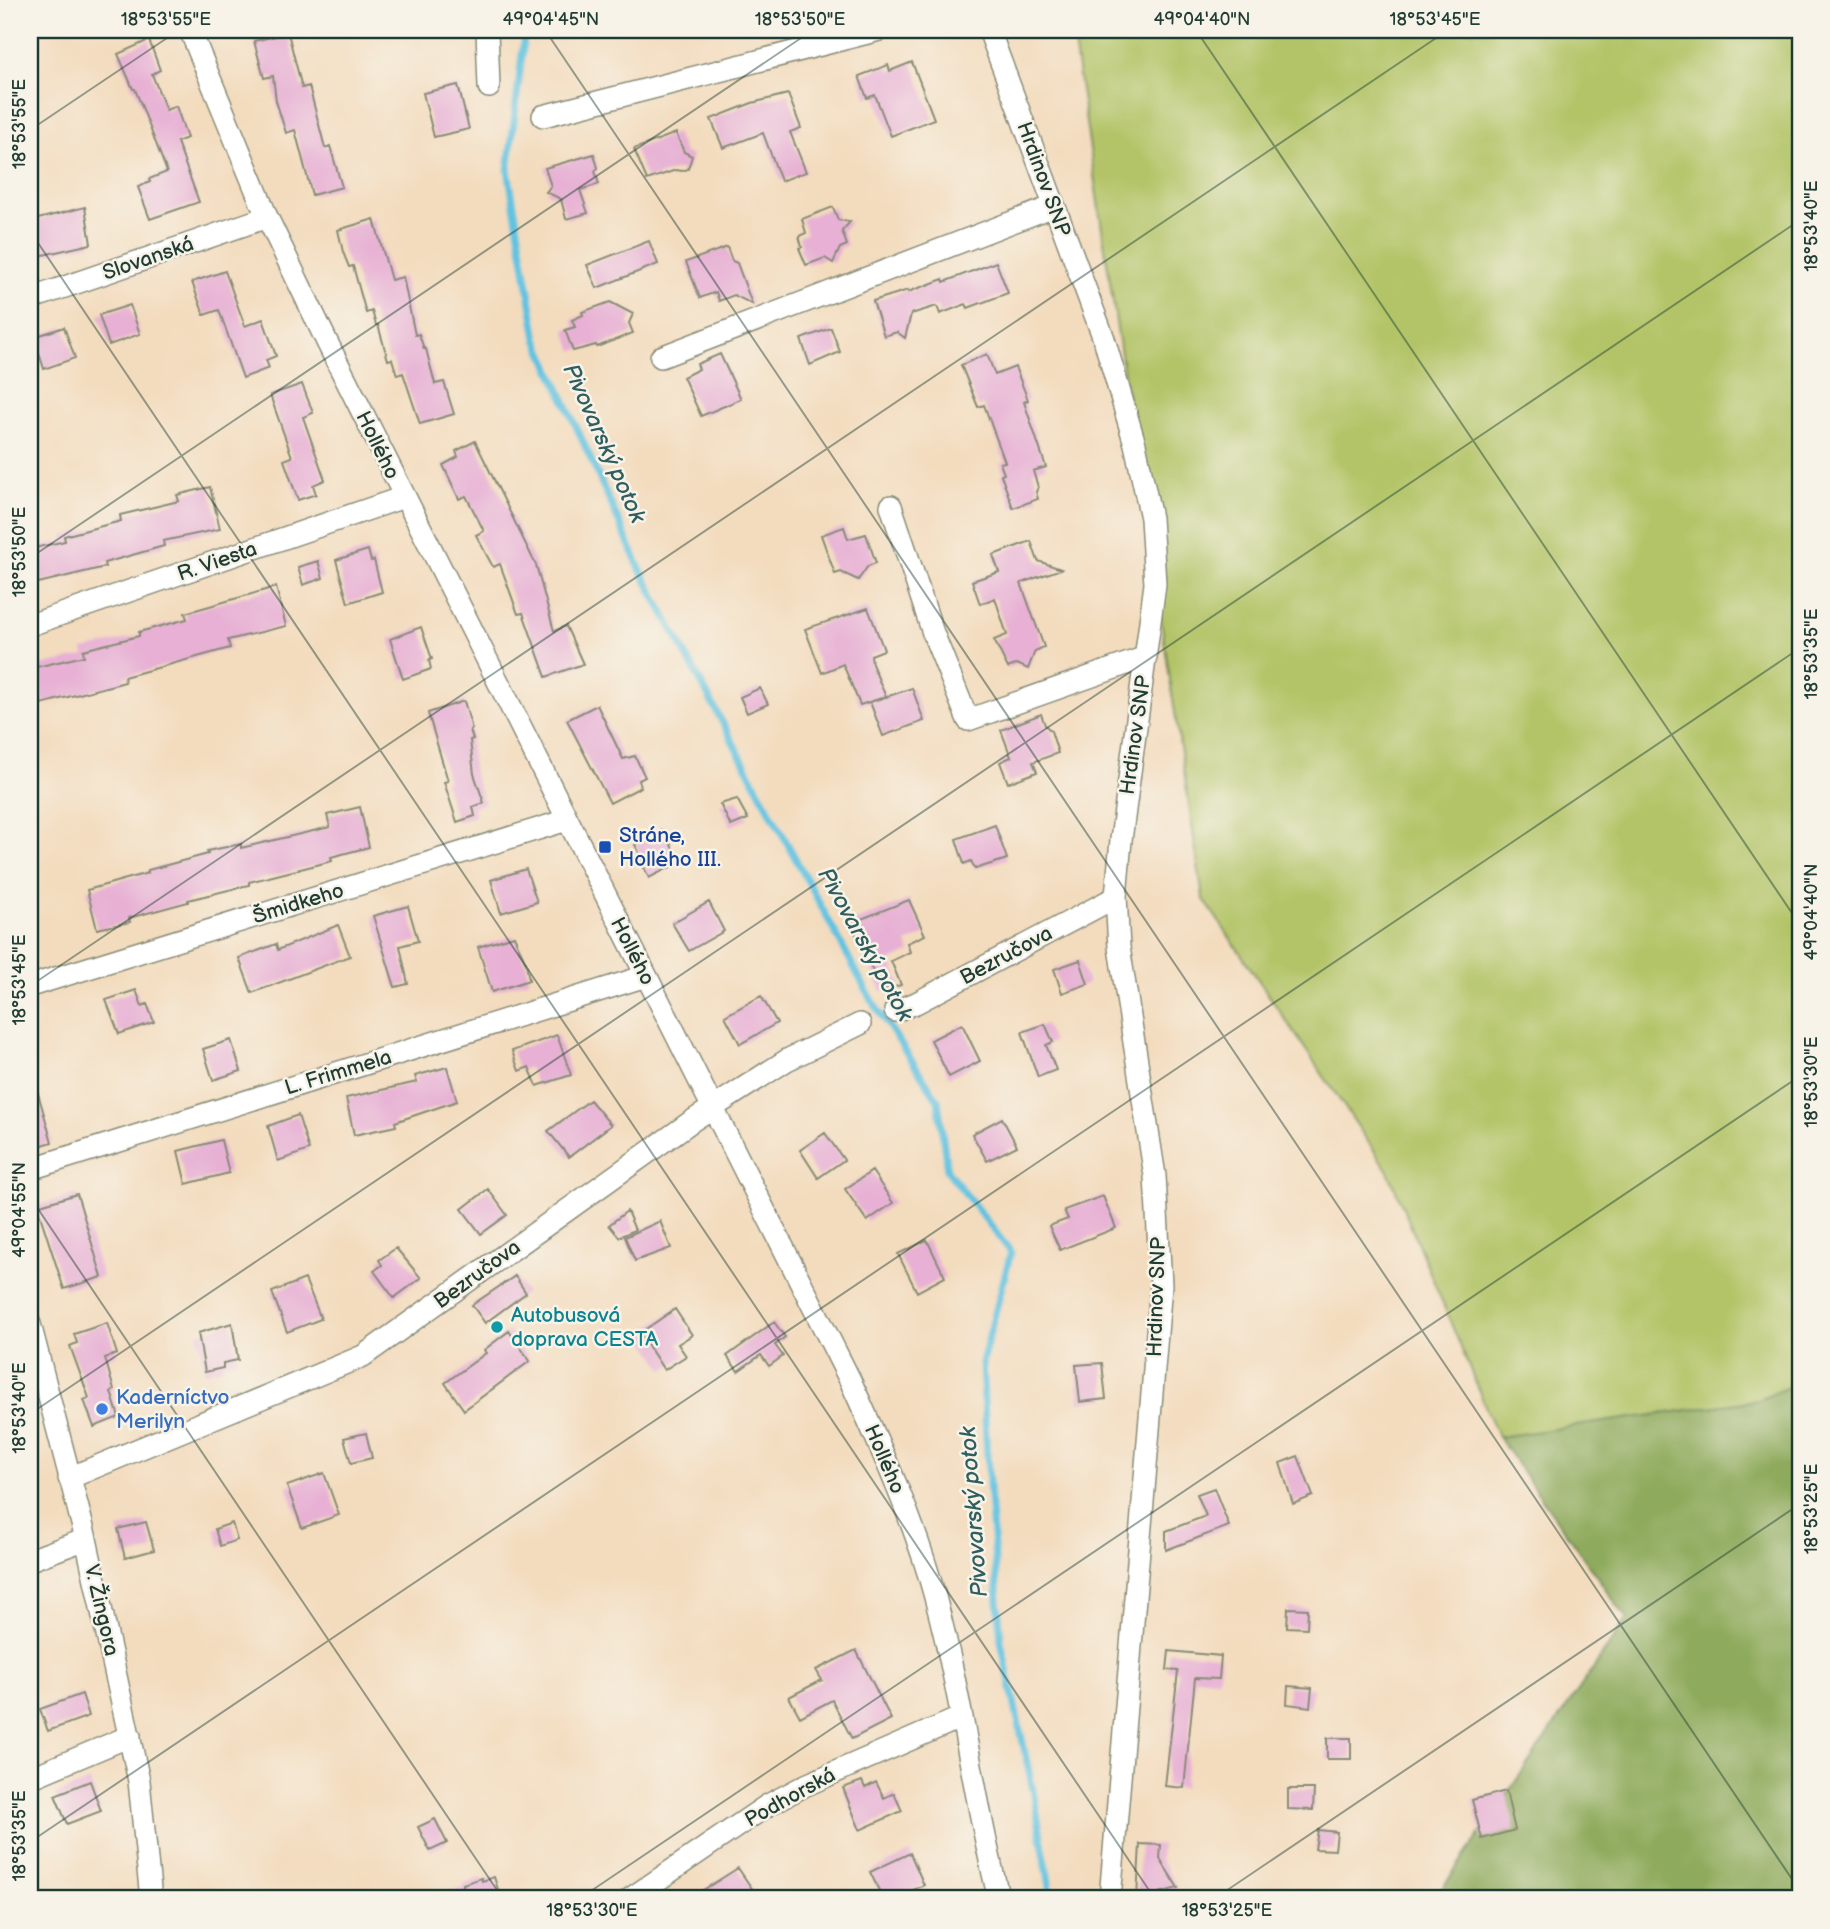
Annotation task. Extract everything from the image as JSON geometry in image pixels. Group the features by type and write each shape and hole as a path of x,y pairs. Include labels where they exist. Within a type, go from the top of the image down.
{"street":[{"name":"Hollého","path":"190,30 267,217 404,497 850,1380 884,1453 913,1528 935,1596 962,1717 988,1859 999,1899"},
{"path":"487,30 489,86"},
{"path":"543,116 879,30"},
{"name":"Hrdinov SNP","path":"989,30 1104,339 1135,444 1151,518 1155,584 1116,897 1119,947 1156,1176 1161,1285 1110,1899"},
{"path":"661,357 1054,206"},
{"name":"Slovanská","path":"30,299 267,217"},
{"name":"R. Viesta","path":"30,625 404,497"},
{"name":"Hrdinov SNP","path":"891,506 933,633 968,720 1146,657"},
{"name":"Šmidkeho","path":"30,986 567,820"},
{"name":"Bezručova","path":"895,1011 916,1003 1116,897"},
{"name":"L. Frimmela","path":"30,1169 646,976"},
{"name":"Bezručova","path":"69,1478 362,1356 712,1109 787,1060 860,1024"},
{"name":"V. Žingora","path":"30,1324 33,1349 86,1539 130,1736 139,1781 151,1899"},
{"path":"30,1560 86,1539"},
{"name":"Podhorská","path":"630,1899 768,1805 962,1717"},
{"path":"30,1778 130,1736"}],"green space":[{"path":"1072,30 1800,30 1800,1382 1759,1400 1498,1437 1388,1171 1203,898"},
{"path":"1800,1382 1800,1899 1435,1899 1627,1619 1498,1437 1759,1400"}],"building":[{"path":"288,33 302,88 309,86 325,148 330,146 342,187 312,195 295,130 286,133 276,101 273,76 264,78 254,41"},
{"path":"149,40 160,70 152,74 166,110 176,106 187,138 177,142 199,202 150,219 138,187 167,172 135,89 118,54"},
{"path":"912,62 934,119 891,136 875,95 867,98 859,76 888,65 890,71"},
{"path":"458,85 469,129 434,137 423,93"},
{"path":"788,94 801,128 790,132 806,172 781,181 763,133 723,148 711,119 752,103"},
{"path":"676,133 684,152 692,156 688,169 676,170 647,180 634,149"},
{"path":"594,154 599,184 580,190 588,213 566,219 561,199 546,192 551,186 545,168"},
{"path":"85,207 91,244 30,258 30,221"},
{"path":"833,207 838,220 850,222 842,231 847,245 840,248 833,263 825,258 806,265 799,248 802,247 799,236 806,233 802,219"},
{"path":"374,219 391,280 403,277 415,335 419,334 426,349 435,384 444,382 454,414 420,424 403,373 397,375 392,359 388,360 372,311 366,313 353,266 349,267 338,230"},
{"path":"649,241 658,264 597,288 587,265"},
{"path":"727,247 732,261 737,263 752,304 734,295 719,301 716,292 700,298 686,262"},
{"path":"996,262 1008,293 968,308 966,304 940,314 937,306 911,314 905,338 897,332 884,336 873,301 943,279 944,282"},
{"path":"225,271 245,326 263,319 276,356 266,360 269,368 243,378 219,310 204,315 192,282"},
{"path":"610,302 633,314 629,323 633,333 597,347 596,345 573,351 565,330 575,327 572,320 583,315 582,312"},
{"path":"130,305 140,334 109,345 99,315"},
{"path":"64,327 75,358 44,369 34,337"},
{"path":"831,328 840,352 810,365 801,339"},
{"path":"720,354 741,399 701,416 683,377 699,369 697,364"},
{"path":"987,354 995,375 1015,367 1028,400 1024,402 1046,467 1033,471 1038,487 1038,499 1013,508 1001,475 1004,474 1000,463 1005,462 984,405 978,407 961,365"},
{"path":"302,384 313,413 303,417 325,480 313,485 316,494 298,500 284,460 292,457 270,395"},
{"path":"475,441 536,565 554,631 566,626 583,664 546,677 523,613 518,614 500,564 493,567 476,535 484,531 466,496 459,499 443,465 458,457 456,451"},
{"path":"210,487 220,529 163,541 164,546 104,563 105,567 30,585 30,549 65,541 64,536 121,521 120,515 179,501 177,495"},
{"path":"844,527 848,539 866,534 876,563 868,566 858,580 841,572 835,574 821,535"},
{"path":"1031,541 1038,561 1061,569 1021,583 1044,647 1035,651 1028,669 1017,664 1008,668 994,640 1007,635 995,598 980,604 972,581 999,572 993,555"},
{"path":"368,550 371,561 374,560 382,592 348,603 336,560"},
{"path":"318,561 323,578 303,585 298,567"},
{"path":"276,587 286,626 228,640 230,648 124,677 125,682 41,704 32,668 84,656 83,650 139,636 139,632 187,619 185,613"},
{"path":"868,608 884,650 871,655 886,697 912,688 924,721 883,736 870,702 885,697 860,705 843,664 822,673 805,629"},
{"path":"421,627 432,659 429,660 431,669 403,679 390,639"},
{"path":"760,688 768,704 747,713 740,697"},
{"path":"464,701 472,729 473,739 470,740 474,774 484,803 473,807 475,816 457,822 444,782 448,781 428,713"},
{"path":"597,705 623,759 635,756 645,777 639,780 641,787 610,803 567,720"},
{"path":"1041,714 1045,725 1051,731 1058,753 1033,762 1037,772 1008,783 1000,762 1011,757 1001,730"},
{"path":"737,799 748,819 731,826 720,804"},
{"path":"360,807 369,847 331,857 332,861 249,882 249,885 129,918 130,922 97,929 87,890 208,854 207,851 241,844 241,848 330,827 327,815"},
{"path":"995,825 1007,859 975,869 971,861 964,864 956,839"},
{"path":"663,830 680,862 649,878 635,845"},
{"path":"526,869 537,902 501,913 491,880"},
{"path":"909,900 925,935 907,943 910,952 891,961 901,985 882,991 851,923"},
{"path":"709,902 724,931 689,951 672,923"},
{"path":"408,906 418,941 400,946 408,984 395,987 373,916"},
{"path":"338,925 350,956 252,993 239,958 276,944 278,950"},
{"path":"514,936 526,963 529,980 492,992 478,947"},
{"path":"1080,960 1088,984 1062,993 1054,969"},
{"path":"136,990 142,1006 147,1004 154,1022 119,1034 106,1000"},
{"path":"761,996 777,1023 740,1044 725,1016"},
{"path":"962,1024 980,1061 949,1077 931,1040"},
{"path":"1045,1024 1053,1042 1046,1045 1056,1070 1038,1077 1022,1032"},
{"path":"557,1035 571,1075 537,1086 529,1067 519,1071 512,1051"},
{"path":"231,1040 241,1071 213,1080 203,1049"},
{"path":"447,1067 457,1101 395,1122 396,1126 354,1135 346,1098 417,1082 415,1076"},
{"path":"30,1083 35,1083 52,1142 30,1149"},
{"path":"590,1100 611,1125 569,1157 548,1131"},
{"path":"298,1115 309,1150 278,1161 268,1126"},
{"path":"1002,1118 1017,1146 987,1161 972,1134"},
{"path":"825,1133 844,1160 818,1178 800,1150"},
{"path":"221,1140 229,1173 186,1184 178,1151"},
{"path":"872,1171 893,1203 867,1221 845,1189"},
{"path":"488,1189 507,1215 481,1234 462,1209"},
{"path":"77,1194 102,1277 64,1289 37,1206"},
{"path":"1103,1196 1116,1228 1060,1250 1049,1226 1068,1219 1064,1210"},
{"path":"627,1211 635,1230 619,1237 609,1225"},
{"path":"660,1221 671,1248 635,1261 625,1237"},
{"path":"927,1240 945,1277 917,1292 898,1254"},
{"path":"396,1248 421,1278 394,1298 374,1271 382,1265 379,1260"},
{"path":"515,1276 526,1293 485,1323 472,1305"},
{"path":"305,1279 321,1319 287,1332 272,1292"},
{"path":"675,1309 692,1335 678,1344 686,1356 664,1370 640,1333"},
{"path":"774,1322 785,1337 775,1345 783,1356 769,1366 761,1355 738,1371 727,1356"},
{"path":"107,1323 117,1354 105,1358 119,1417 94,1427 84,1400 89,1398 70,1346 77,1343 74,1334"},
{"path":"232,1323 238,1360 223,1363 223,1368 205,1372 198,1333"},
{"path":"509,1331 530,1361 464,1410 445,1383 486,1353 484,1350"},
{"path":"1102,1363 1106,1399 1080,1402 1076,1365"},
{"path":"366,1433 372,1458 351,1463 344,1438"},
{"path":"1298,1456 1313,1496 1293,1504 1280,1463"},
{"path":"324,1473 339,1515 302,1528 287,1486"},
{"path":"1214,1488 1229,1526 1166,1550 1166,1531 1206,1516 1197,1494"},
{"path":"146,1522 154,1550 125,1558 118,1529"},
{"path":"232,1523 237,1540 220,1546 215,1529"},
{"path":"1288,1608 1308,1609 1307,1628 1287,1627"},
{"path":"856,1650 891,1719 852,1739 832,1700 800,1717 789,1697 822,1680 816,1670"},
{"path":"1169,1651 1221,1656 1219,1679 1195,1678 1184,1788 1165,1786 1178,1671 1167,1670"},
{"path":"1288,1686 1312,1688 1310,1707 1287,1704"},
{"path":"82,1694 89,1716 48,1731 40,1709"},
{"path":"1327,1738 1351,1738 1351,1759 1327,1759"},
{"path":"90,1781 101,1811 67,1824 55,1795"},
{"path":"862,1781 865,1788 876,1782 884,1798 894,1793 902,1811 860,1830 843,1788"},
{"path":"1288,1789 1314,1789 1313,1810 1288,1809"},
{"path":"1506,1791 1515,1830 1482,1839 1472,1800"},
{"path":"435,1819 447,1843 430,1851 418,1827"},
{"path":"1318,1830 1337,1832 1335,1850 1315,1849"},
{"path":"1140,1844 1161,1845 1160,1859 1178,1888 1159,1893 1158,1899 1137,1898"},
{"path":"910,1853 924,1885 894,1899 883,1899 870,1872"},
{"path":"738,1868 759,1899 689,1899"},
{"path":"494,1877 501,1899 439,1899 439,1895 463,1887 463,1884"}],"waterway":[{"name":"Pivovarský potok","path":"525,30 508,170 537,339 640,569 872,1001 938,1100 947,1170 1011,1252 982,1363 987,1456 1001,1641 1033,1790 1052,1899"}],"place":[{"name":"Stráne, Hollého III.","path":"605,847"},
{"name":"Autobusová doprava CESTA","path":"497,1327"},
{"name":"Kaderníctvo Merilyn","path":"102,1409"}]}
